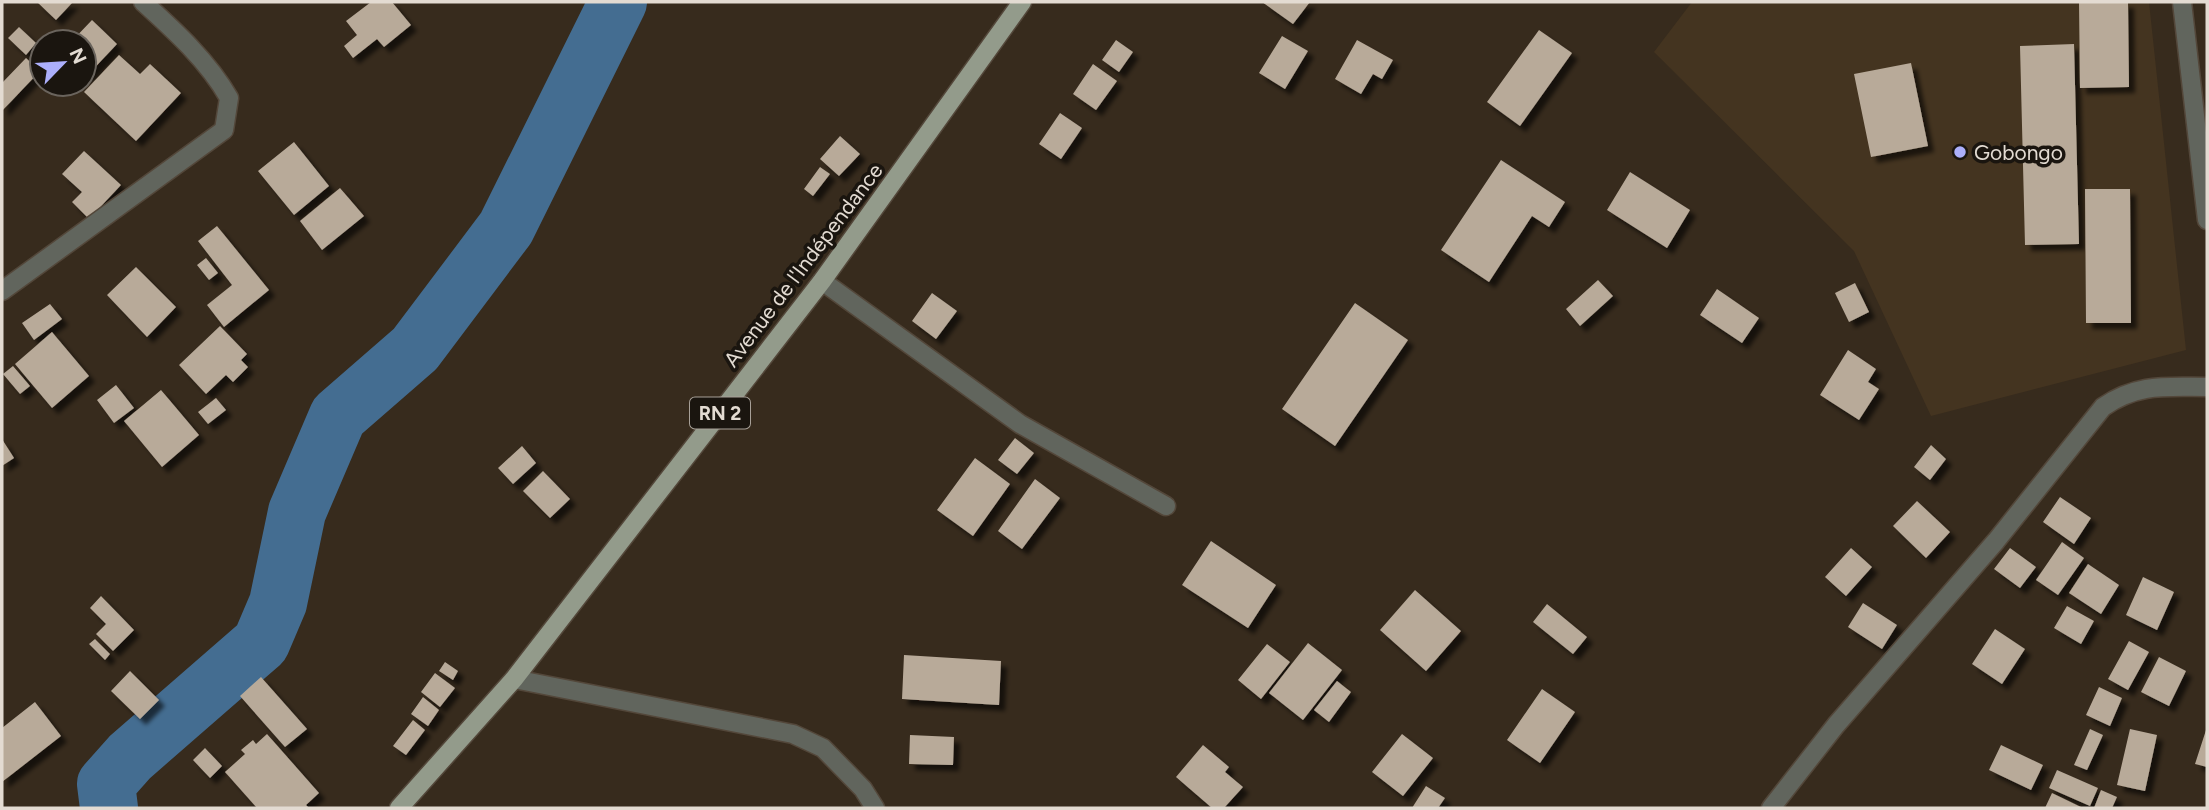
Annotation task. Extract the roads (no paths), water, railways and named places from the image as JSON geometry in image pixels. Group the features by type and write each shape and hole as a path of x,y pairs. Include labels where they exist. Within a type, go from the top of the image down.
{"main road":[{"name":"Avenue de l'Indépendance","path":"399,808 514,679 822,281 1022,2"}],"street":[{"path":"2,291 224,130 229,98 220,83 169,25 143,2"},
{"path":"2182,2 2207,220"},
{"path":"822,281 1020,424 1166,506"},
{"path":"1771,808 1836,725 1996,541 2103,407 2124,393 2141,388 2207,387"},
{"path":"514,679 793,734 823,748 863,789 875,808"}],"waterway":[{"path":"109,808 106,784 130,757 261,643 278,603 297,512 338,416 415,349 506,228 618,2"}],"place":[{"name":"Gobongo","path":"1960,152"}]}
